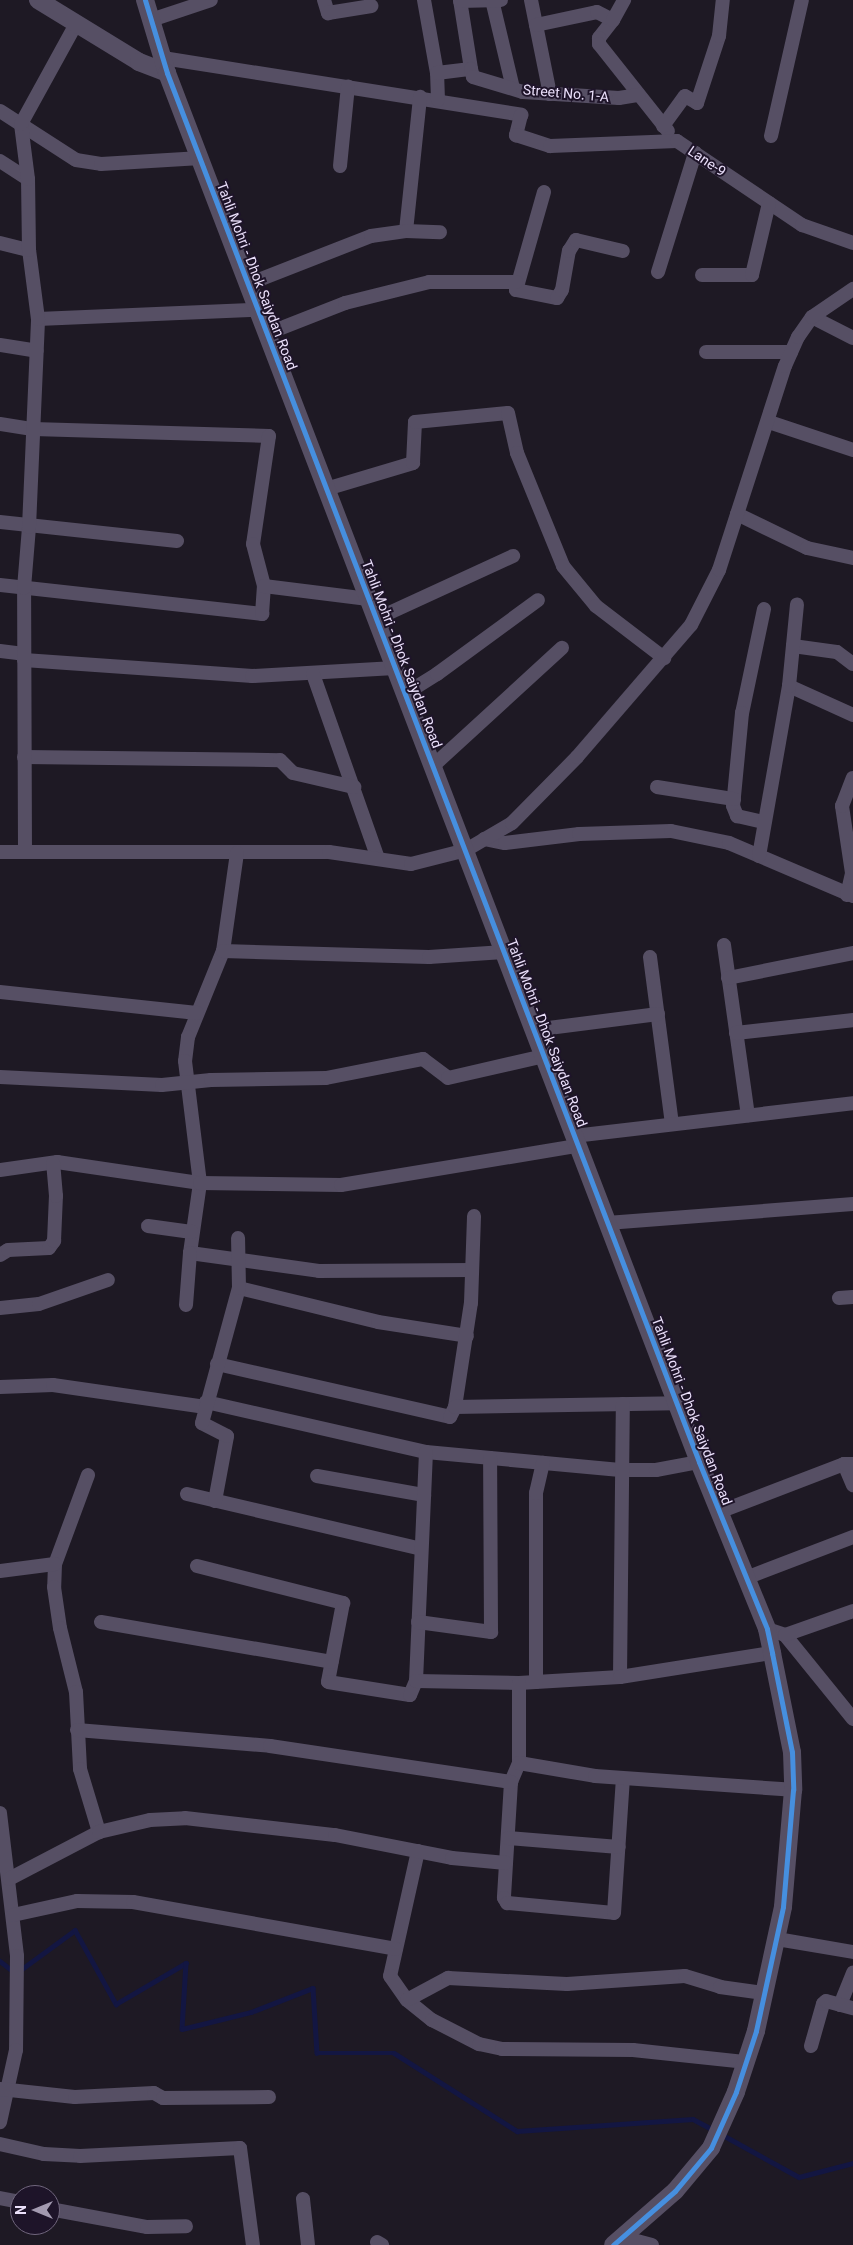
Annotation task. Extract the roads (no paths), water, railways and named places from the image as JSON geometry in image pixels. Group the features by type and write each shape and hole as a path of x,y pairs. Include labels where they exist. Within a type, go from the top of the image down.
{"street":[{"path":"38,0 139,62 348,86 438,100 437,74 424,0"},
{"name":"Tahli Mohri - Dhok Saiydan Road","path":"145,0 165,65 266,334 434,766 676,1403 767,1629 792,1752 793,1790 784,1907 764,1993 736,2092 711,2148 675,2191 617,2241"},
{"path":"151,20 211,0"},
{"path":"324,0 328,13 371,6"},
{"path":"492,0 513,88"},
{"path":"437,74 471,70 460,1 502,0"},
{"path":"531,0 550,94"},
{"path":"624,0 613,20 599,38 599,44 663,126 677,140"},
{"path":"663,126 685,96 697,103 719,36 723,0"},
{"path":"771,136 802,0"},
{"path":"536,25 597,12 613,20"},
{"path":"25,851 24,588 30,527 38,319 30,250 28,179 21,124 76,24"},
{"name":"Street No. 1-A","path":"471,70 473,77 513,88 550,94 619,98 639,95"},
{"path":"340,166 348,86"},
{"path":"406,231 420,97"},
{"name":"Lane-9","path":"438,100 521,115 516,135 550,146 677,140 802,225 853,243"},
{"path":"0,110 76,160 101,164 201,158"},
{"path":"658,272 695,153"},
{"path":"0,161 28,179"},
{"path":"544,192 516,282 516,290 525,294 557,298 562,290 568,251 576,240 623,251"},
{"path":"702,276 752,275 769,203"},
{"path":"248,284 370,236 406,231 440,232"},
{"path":"0,242 30,250"},
{"path":"266,334 345,303 420,284 516,282"},
{"path":"0,852 329,852 411,864 466,850 512,823 571,764 664,658 690,625 719,570 792,352 812,317 853,289"},
{"path":"38,319 257,310"},
{"path":"812,317 853,338"},
{"path":"0,345 36,351"},
{"path":"706,352 792,352"},
{"path":"326,490 413,463 415,422 508,413 517,454 563,566 596,606 664,658"},
{"path":"769,422 853,450"},
{"path":"0,424 33,429 269,436 253,544 264,586 262,614 0,585"},
{"path":"737,514 807,548 853,558"},
{"path":"0,522 30,527 177,541"},
{"path":"376,619 513,556"},
{"path":"264,586 368,599"},
{"path":"405,694 437,674 538,600"},
{"path":"759,856 789,686 797,604"},
{"path":"764,609 742,713 734,799 734,813 737,816 764,822"},
{"path":"793,646 832,651 853,664"},
{"path":"434,766 562,648"},
{"path":"0,651 24,657 252,676 395,668"},
{"path":"313,674 378,859"},
{"path":"789,686 853,715"},
{"path":"24,757 280,760 293,773 354,787"},
{"path":"484,839 505,843 579,834 671,831 729,843 850,896 852,873 842,806 853,778"},
{"path":"657,787 734,799"},
{"path":"186,1305 192,1232 200,1183 185,1083 188,1037 223,951 237,853"},
{"path":"724,945 748,1115"},
{"path":"223,951 429,957 504,952"},
{"path":"728,978 853,953"},
{"path":"650,957 672,1124"},
{"path":"0,992 197,1013"},
{"path":"534,1030 658,1014"},
{"path":"736,1033 853,1020"},
{"path":"0,1077 162,1085 326,1078 423,1059 448,1078 544,1056"},
{"path":"0,1170 52,1163 200,1183 341,1185 672,1124 853,1103"},
{"path":"0,1254 8,1250 49,1248 54,1241 56,1196 52,1163"},
{"path":"607,1223 853,1204"},
{"path":"217,1364 450,1417 455,1407 467,1336 474,1216"},
{"path":"148,1226 192,1232"},
{"path":"215,1501 226,1436 202,1423 239,1288 238,1238"},
{"path":"190,1253 319,1271 472,1270"},
{"path":"0,1308 39,1304 108,1280"},
{"path":"239,1288 378,1322 467,1336"},
{"path":"0,1387 53,1385 206,1404 426,1452 620,1470 656,1470 699,1462"},
{"path":"455,1407 676,1403"},
{"path":"620,1677 620,1470 623,1404"},
{"path":"196,1566 343,1603 328,1682 410,1695 416,1681 426,1452"},
{"path":"418,1622 491,1632 490,1458"},
{"path":"536,1682 536,1493 543,1462"},
{"path":"719,1512 848,1464 853,1485"},
{"path":"88,1475 55,1564 60,1628 76,1692 80,1769 99,1832"},
{"path":"317,1476 424,1495"},
{"path":"187,1494 421,1549"},
{"path":"746,1578 853,1537"},
{"path":"0,1571 55,1564"},
{"path":"785,1635 853,1611"},
{"path":"101,1622 332,1662"},
{"path":"767,1629 785,1635 853,1719"},
{"path":"416,1681 519,1684 620,1677 772,1653"},
{"path":"519,1684 519,1763 511,1782 504,1898 507,1903 611,1914 615,1910 623,1778"},
{"path":"77,1730 270,1746 511,1782"},
{"path":"519,1763 623,1778 793,1790"},
{"path":"0,1813 17,1956 16,2050 4,2090 0,2122"},
{"path":"9,1879 99,1832 150,1820 185,1818 335,1835 418,1851 506,1863"},
{"path":"508,1838 619,1847"},
{"path":"418,1851 390,1976 407,2000 432,2020 479,2044 502,2049 633,2050 746,2062"},
{"path":"13,1915 77,1901 133,1902 396,1950"},
{"path":"777,1938 853,1952"},
{"path":"811,2046 823,2004 826,2001 847,2007 853,1972"},
{"path":"407,2000 448,1978 567,1984 686,1976 720,1987 764,1993"},
{"path":"4,2090 74,2097 154,2093 163,2098 269,2097"},
{"path":"0,2144 44,2154 80,2156 240,2148 253,2245"},
{"path":"302,2198 308,2245"},
{"path":"60,2211 147,2227 186,2226"},
{"path":"617,2241 652,2245"}],"waterway":[{"path":"19,1971 75,1930 116,2004 186,1963 182,2029 251,2012 313,1988 317,2053 394,2053 517,2131 693,2119 714,2130"},
{"path":"0,1961 13,1971"},
{"path":"721,2134 799,2177 853,2163"}]}
